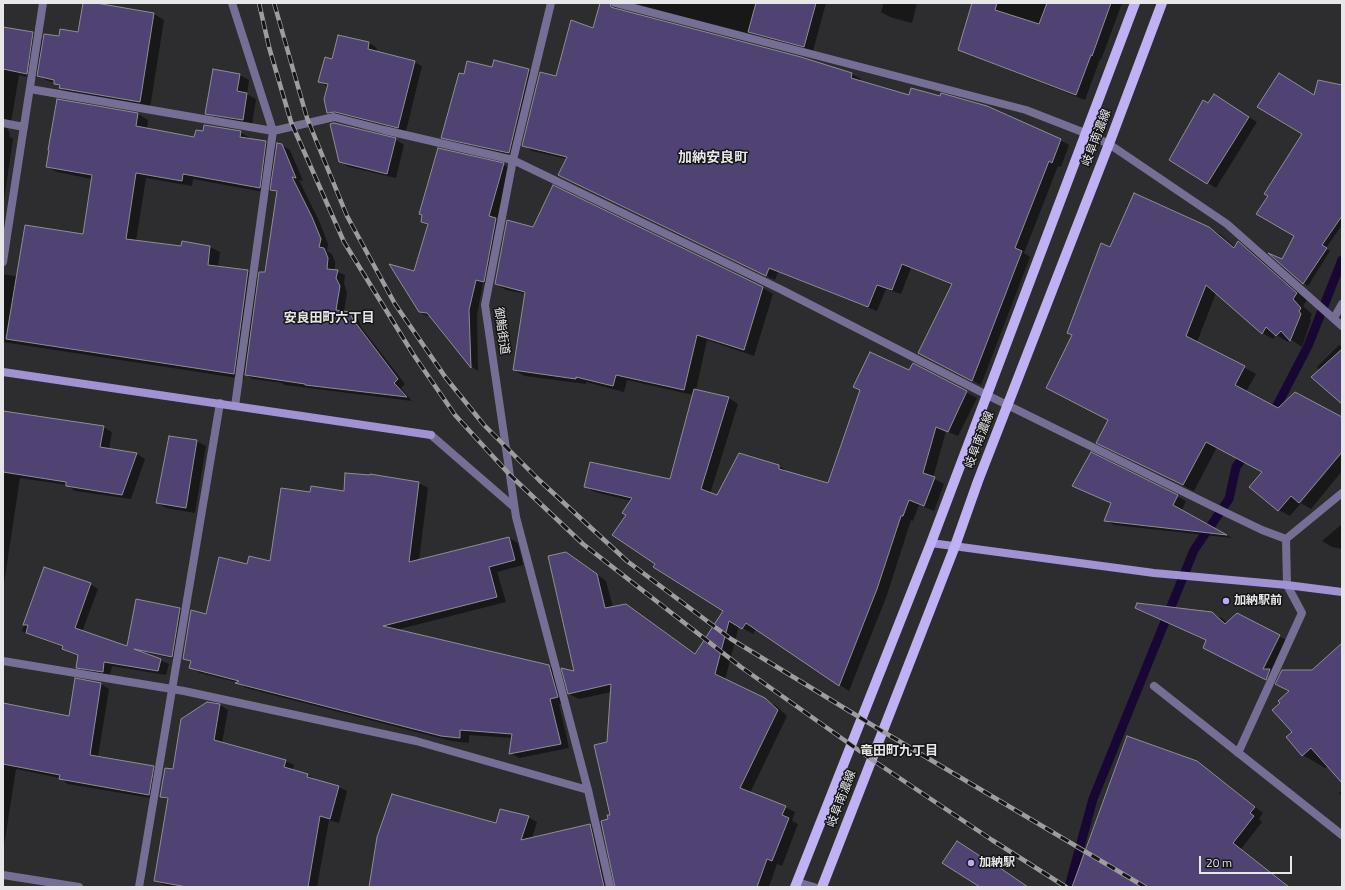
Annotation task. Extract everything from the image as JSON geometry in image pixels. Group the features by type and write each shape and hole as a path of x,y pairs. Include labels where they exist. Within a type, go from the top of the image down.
{"main road":[{"name":"岐阜南濃線","path":"796,884 987,395 1134,3"},
{"name":"岐阜南濃線","path":"822,887 955,546 978,481 1162,3"}],"street":[{"path":"3,262 43,3"},
{"path":"232,3 273,131 235,406"},
{"name":"御鮨街道","path":"551,3 513,160 484,306 514,507 588,790 610,887"},
{"path":"615,3 1026,110 1085,133 1109,144 1227,224 1342,326"},
{"path":"30,89 273,131 334,116 384,130 513,160 780,288 987,395 1210,505 1262,530 1286,539"},
{"path":"3,123 24,127"},
{"path":"1331,315 1342,304"},
{"path":"3,372 431,435 514,507"},
{"path":"139,887 220,403"},
{"path":"1286,539 1342,493"},
{"path":"1238,753 1302,613 1287,585 1286,539"},
{"path":"930,542 1163,574 1287,585 1342,592"},
{"path":"3,661 172,689 416,741 588,790"},
{"path":"1154,686 1342,835"},
{"path":"3,875 79,887"},
{"path":"796,884 814,887"}],"building":[{"path":"83,3 96,3 154,13 140,102 59,88 60,85 54,84 54,80 37,76 44,34 59,36 60,29 78,32"},
{"path":"600,3 610,3 611,7 614,8 801,57 852,73 851,78 909,95 911,88 940,96 941,93 987,106 1061,139 1052,163 1049,161 1015,248 1022,251 972,381 918,353 952,284 902,264 892,290 877,285 868,307 769,268 766,276 558,175 567,157 522,146 540,72 556,76 571,20 593,28"},
{"path":"756,3 816,3 804,47 748,32"},
{"path":"972,3 997,3 995,10 1039,24 1047,3 1111,3 1076,95 958,50"},
{"path":"3,27 33,32 27,74 3,69"},
{"path":"338,35 369,42 368,49 415,61 398,128 335,112 327,113 324,99 328,84 318,82 325,57 332,59"},
{"path":"494,60 529,69 509,153 441,138 459,73 464,74 467,61 492,67"},
{"path":"213,69 240,74 237,91 247,93 243,120 205,114"},
{"path":"1279,73 1314,95 1318,80 1342,85 1342,216 1322,245 1327,248 1303,284 1268,253 1282,259 1294,236 1256,214 1268,196 1264,194 1302,134 1257,107"},
{"path":"1214,94 1249,117 1207,184 1169,160 1203,100 1208,103"},
{"path":"57,99 138,113 136,126 194,137 196,130 203,131 204,125 241,131 240,137 266,141 260,188 183,174 182,181 136,173 126,239 181,246 182,241 210,246 208,265 248,270 234,374 6,339 25,225 83,234 92,175 46,167"},
{"path":"334,123 396,138 387,174 339,162 330,124"},
{"path":"277,143 282,144 296,178 292,177 321,239 319,247 324,248 328,258 327,269 338,270 336,278 340,286 336,310 350,312 354,323 355,322 398,379 394,383 407,397 305,385 245,375 259,272 265,272 277,191 270,190"},
{"path":"438,148 504,163 489,216 496,218 484,282 476,280 469,310 471,368 427,313 419,312 389,264 414,271 428,224 421,222 422,215 419,214"},
{"path":"553,185 763,287 744,350 697,335 684,390 616,375 613,386 576,377 576,379 513,370 525,292 495,284 507,220 533,227"},
{"path":"1134,193 1209,227 1234,248 1238,241 1297,293 1293,299 1301,308 1299,311 1301,314 1290,341 1281,331 1276,336 1266,327 1262,334 1206,285 1186,336 1245,366 1235,385 1278,408 1295,392 1342,417 1342,452 1299,503 1291,496 1278,511 1249,487 1262,472 1206,442 1183,485 1096,443 1108,420 1046,388 1072,335 1067,333 1101,243 1110,247"},
{"path":"1342,349 1342,404 1311,377"},
{"path":"870,352 909,370 913,363 967,391 948,432 936,427 923,473 935,477 924,506 909,500 903,516 901,516 877,589 839,686 746,623 742,629 729,621 715,674 765,698 778,710 740,788 786,806 782,815 789,818 772,861 767,859 757,887 615,887 601,821 608,819 607,815 610,815 594,745 607,742 611,684 568,694 561,668 574,671 548,556 566,552 597,574 605,608 626,604 695,654 723,611 653,567 655,564 612,535 626,515 622,513 632,498 584,487 590,462 670,479 694,389 729,397 701,489 717,495 739,453 779,465 779,469 828,483 860,390 853,387"},
{"path":"3,411 104,426 100,447 137,453 122,495 66,486 66,482 3,472"},
{"path":"169,436 197,440 186,508 156,503"},
{"path":"1091,452 1178,495 1173,505 1227,535 1104,521 1111,503 1072,486"},
{"path":"345,473 370,474 419,482 409,562 509,537 515,560 489,567 497,597 383,626 549,665 558,697 550,699 561,744 509,754 512,734 460,730 460,738 441,736 235,683 239,681 189,668 191,661 183,659 191,610 206,614 219,557 247,564 249,556 270,561 281,488 310,492 311,486 344,491"},
{"path":"44,567 91,583 75,628 127,646 136,599 180,608 172,657 134,649 161,659 158,671 104,662 103,672 76,668 78,655 62,649 63,646 26,633 28,625 23,625"},
{"path":"1137,603 1212,612 1225,624 1237,613 1280,635 1263,669 1270,669 1266,680 1203,648 1206,640 1135,608"},
{"path":"1342,643 1342,783 1311,748 1302,756 1286,737 1292,732 1272,710 1280,703 1278,701 1289,691 1275,684 1282,670 1312,670"},
{"path":"75,678 101,683 90,755 154,766 149,795 59,779 60,775 3,764 3,703 69,716"},
{"path":"207,702 220,704 214,740 286,760 284,767 308,774 307,777 339,786 330,819 320,816 308,887 187,887 154,881 168,798 160,797 165,768 173,769 181,719"},
{"path":"1127,736 1197,761 1255,807 1250,813 1254,816 1233,843 1289,887 1072,887"},
{"path":"392,794 496,823 500,809 529,816 521,840 590,824 604,887 369,887 377,837"},
{"name":"加納駅","path":"957,841 983,858 984,857 1028,887 980,887 942,863"}],"waterway":[{"path":"1271,417 1308,346 1342,260"},
{"path":"1069,887 1093,799 1194,550 1229,499 1236,467 1248,451"}],"railway":[{"path":"259,3 269,47 291,122 344,242 413,354 455,415 510,475 583,544 741,667 871,759 992,840 1066,887"},
{"path":"274,3 307,118 347,216 395,304 446,378 484,425 539,480 627,561 731,639 882,731 1145,887"}],"place":[{"name":"加納駅前","path":"1226,601"},
{"name":"加納駅","path":"971,863"}],"district":[{"name":"加納安良町","path":"713,159"},
{"name":"安良田町六丁目","path":"329,319"},
{"name":"竜田町九丁目","path":"899,752"}]}
